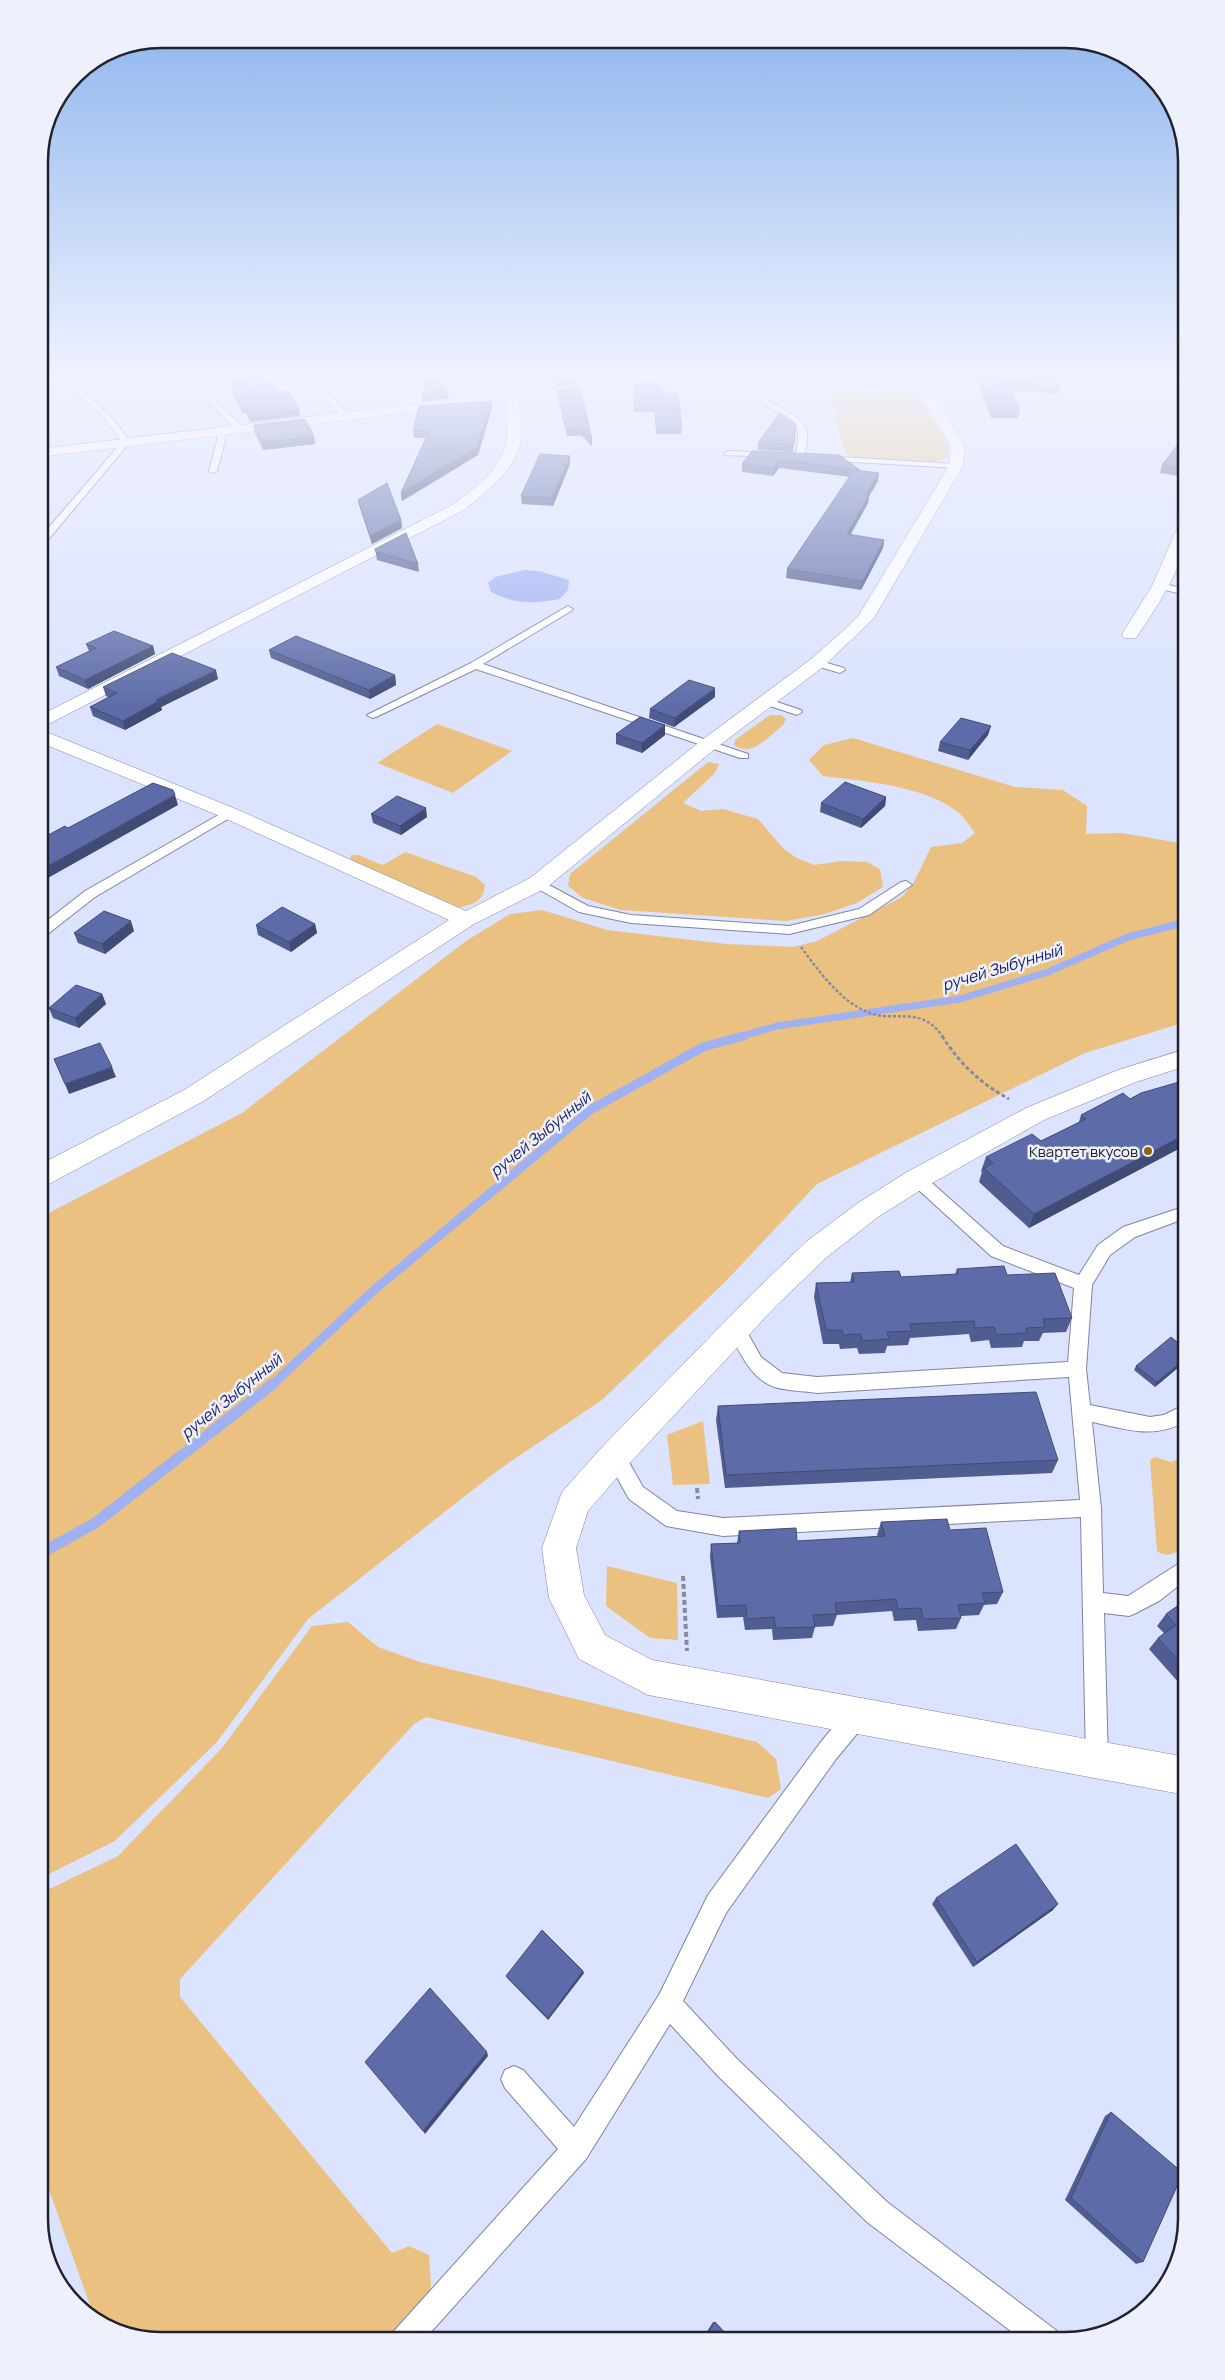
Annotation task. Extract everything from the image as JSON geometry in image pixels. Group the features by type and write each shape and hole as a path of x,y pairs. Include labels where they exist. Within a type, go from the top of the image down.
{"street":[{"path":"48,719 459,507 484,487"},
{"path":"48,1173 193,1096 466,919 538,883 709,744 768,702 817,663 866,618 944,487"},
{"path":"1130,634 1160,586 1178,543"},
{"path":"48,739 229,813 466,919"},
{"path":"1178,1059 1127,1076 1036,1114 917,1178 868,1210 817,1249 764,1300 738,1330 614,1456 574,1503 559,1548 567,1598 592,1647 648,1677 1097,1762 1178,1775"}],"lane":[{"path":"48,535 88,487"},
{"path":"1160,586 1178,590"},
{"path":"372,715 475,665 568,609"},
{"path":"817,663 840,670"},
{"path":"475,665 744,756"},
{"path":"768,702 797,712"},
{"path":"48,927 90,894 229,813"},
{"path":"538,883 563,899 584,908 631,918 789,930 832,922 864,912 906,885"},
{"path":"917,1178 997,1251 1083,1284"},
{"path":"1097,1762 1091,1508 1077,1369 1083,1284 1104,1250 1129,1232 1178,1215"},
{"path":"738,1330 755,1362 778,1380 817,1385 1077,1369"},
{"path":"1082,1412 1150,1425 1167,1423 1178,1417"},
{"path":"614,1456 636,1493 673,1520 723,1528 1091,1508"},
{"path":"1094,1602 1129,1606 1152,1594 1178,1574"},
{"path":"412,2332 576,2149 668,2004 717,1904 828,1751 857,1716"},
{"path":"668,2004 728,2068 876,2212 1034,2332"},
{"path":"514,2079 576,2149"}],"path":[{"path":"789,930 811,961 860,1009 872,1014 904,1014 924,1019 938,1028 956,1057 982,1084"},
{"path":"683,1576 689,1684"}],"shaded area":[{"path":"770,715 781,715 786,719 783,725 766,740 747,749 734,745 735,740"},
{"path":"437,724 512,751 453,793 377,763"},
{"path":"853,738 1015,787 1063,790 1087,806 1086,834 1121,833 1178,843 1178,1024 1085,1053 817,1184 727,1280 602,1400 501,1468 308,1619 217,1742 115,1841 47,1875 47,1214 242,1113 466,941 510,914 542,910 607,930 726,944 793,947 817,941 902,897 913,884 931,847 962,843 975,833 961,815 948,805 932,797 895,786 823,776 809,760 824,745"},
{"path":"708,762 719,764 715,773 683,803 701,811 723,809 758,819 783,848 795,857 814,865 841,861 867,862 880,869 883,887 857,903 825,914 786,921 621,910 583,898 568,886 570,874"},
{"path":"405,852 476,877 485,885 482,895 476,902 457,908 350,862 351,855 358,855 383,865"},
{"path":"703,1421 710,1484 673,1485 667,1435"},
{"path":"1155,1457 1171,1462 1178,1459 1178,1551 1165,1555 1157,1551 1150,1460"},
{"path":"607,1566 677,1583 678,1640 650,1638 606,1606"},
{"path":"348,1622 378,1647 420,1662 757,1742 776,1759 781,1789 768,1798 426,1717 414,1724 180,1979 180,1997 392,2253 409,2246 429,2255 431,2286 417,2321 405,2332 153,2332 124,2327 91,2308 47,2185 47,1890 118,1856 222,1748 312,1626"}],"water":[{"path":"525,570 539,571 569,580 568,590 560,599 541,602 516,601 491,592 488,583 495,577"}],"building":[{"path":"380,487 389,487 401,520 370,536 358,500"},
{"path":"404,487 411,487 401,493"},
{"path":"525,487 557,487 552,498 521,496"},
{"path":"842,487 870,487 866,494 869,495 847,534 884,540 863,581 787,569"},
{"path":"406,533 418,564 376,552 375,549"},
{"path":"114,631 153,646 85,680 56,667 96,648 86,644"},
{"path":"296,636 395,675 369,690 269,650"},
{"path":"172,653 216,670 156,700 159,701 123,721 90,707 117,693 103,687"},
{"path":"689,680 715,688 675,718 650,709"},
{"path":"640,717 665,725 642,743 616,734"},
{"path":"961,718 991,726 970,750 940,742"},
{"path":"845,782 886,797 863,819 821,803"},
{"path":"153,783 173,790 175,795 48,866 48,835 65,826 68,828"},
{"path":"397,796 426,808 400,826 371,814"},
{"path":"282,907 315,924 289,942 256,925"},
{"path":"104,911 131,921 102,944 74,933"},
{"path":"76,985 102,994 75,1018 49,1008"},
{"path":"100,1043 112,1067 65,1084 54,1059"},
{"path":"1178,1082 1178,1138 1034,1214 984,1168 993,1163 986,1157 1032,1134 1041,1141 1086,1119 1081,1115 1123,1093 1130,1099 1141,1093"},
{"path":"1004,1266 1007,1275 1055,1273 1072,1318 1043,1319 1045,1327 1026,1328 1027,1333 996,1335 994,1327 975,1328 974,1321 910,1324 912,1331 887,1332 889,1339 862,1341 861,1334 843,1335 842,1330 826,1330 816,1283 854,1282 852,1273 899,1271 901,1277 958,1274 957,1269"},
{"path":"1171,1337 1178,1343 1178,1365 1157,1382 1136,1366"},
{"path":"1036,1392 1058,1460 726,1475 718,1406"},
{"path":"947,1519 950,1530 986,1528 1003,1592 982,1593 985,1603 958,1605 961,1618 923,1619 921,1608 898,1609 896,1599 835,1603 837,1614 813,1615 815,1627 776,1628 774,1617 747,1619 746,1605 718,1606 711,1544 740,1543 739,1531 796,1528 797,1541 885,1536 881,1522"},
{"path":"1178,1606 1178,1660 1158,1638 1176,1625 1166,1614"},
{"path":"1016,1844 1058,1904 977,1962 936,1898"},
{"path":"542,1930 583,1971 548,2018 506,1976"},
{"path":"430,1988 487,2052 423,2131 365,2062"},
{"path":"1111,2112 1178,2169 1178,2184 1143,2262 1071,2198"},
{"path":"715,2322 724,2332 708,2332"}],"waterway":[{"name":"ручей Зыбунный","path":"739,1037 777,1026 960,999 1048,972 1128,937 1178,924"},
{"name":"ручей Зыбунный","path":"273,1384 374,1290 590,1110 703,1047 743,1036"},
{"name":"ручей Зыбунный","path":"47,1549 94,1524 274,1383"}],"place":[{"name":"Квартет вкусов","path":"1148,1151"}]}
